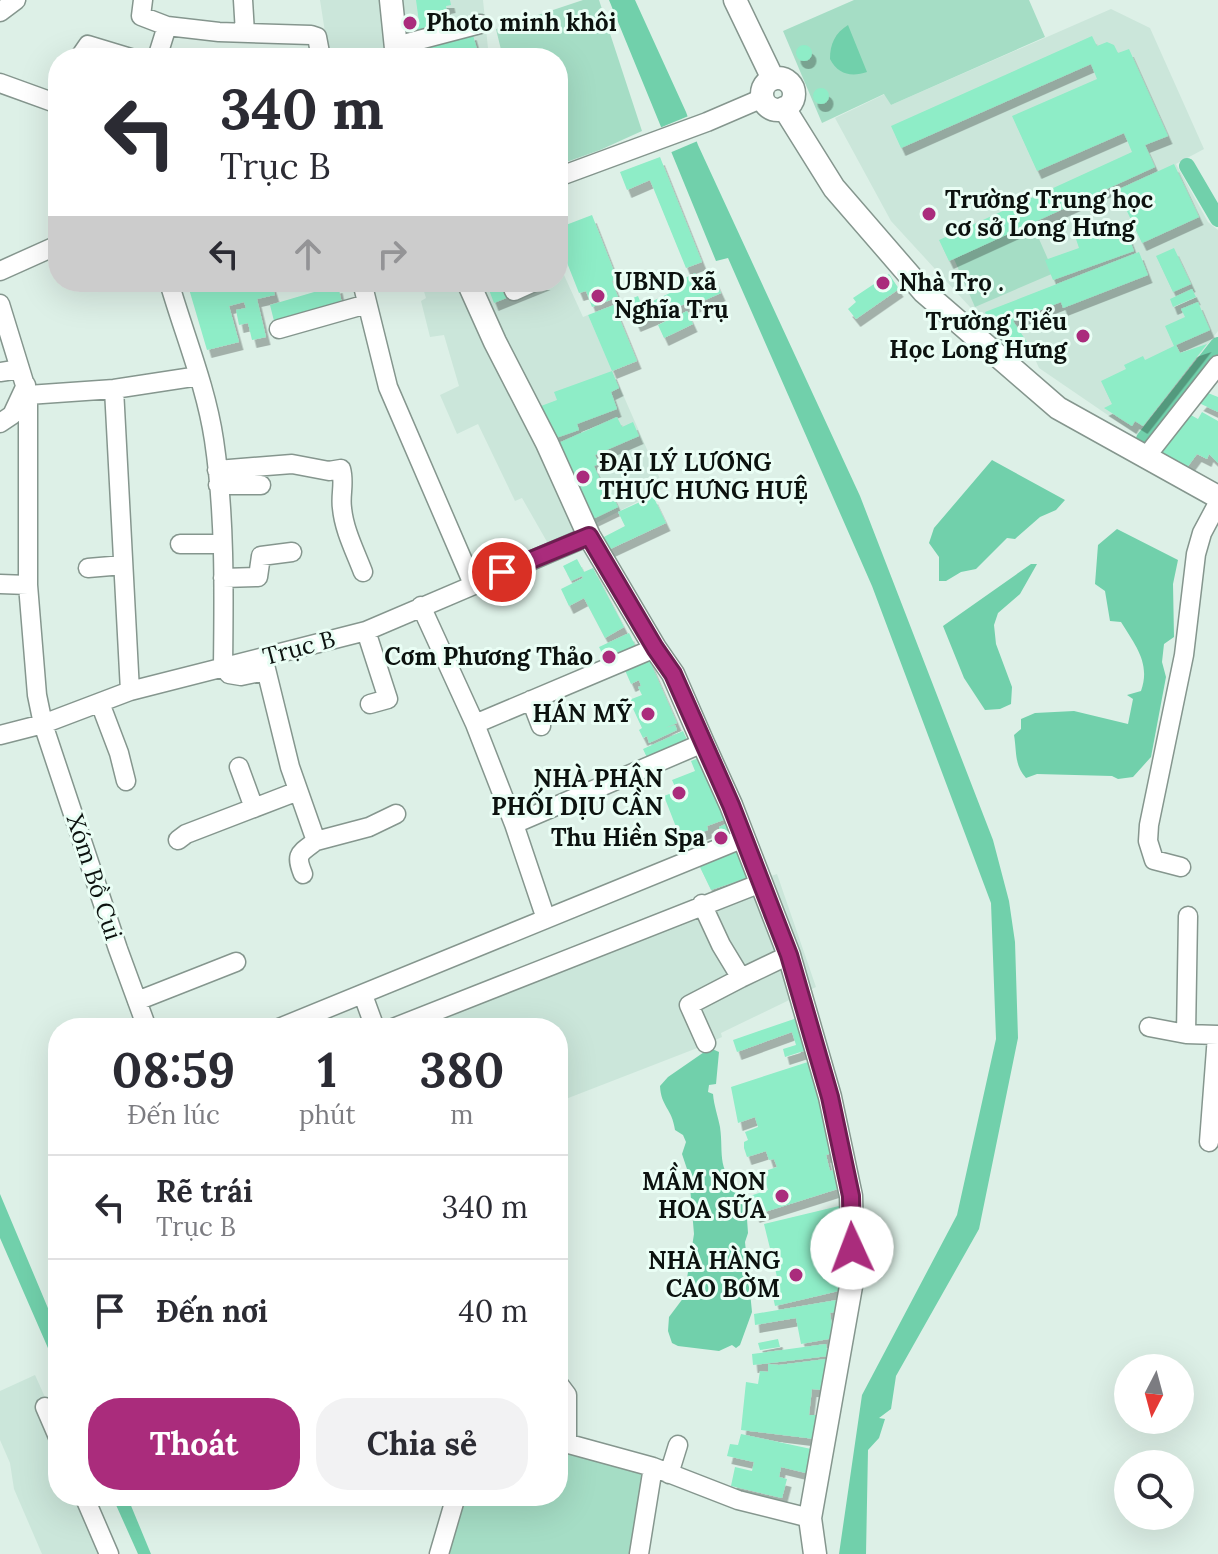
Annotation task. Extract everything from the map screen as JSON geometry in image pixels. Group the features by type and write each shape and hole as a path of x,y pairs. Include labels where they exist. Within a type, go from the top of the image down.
{"main road":[{"path":"391,0 396,48"},
{"path":"735,0 768,88 784,79 792,86 793,99 784,108 834,188 924,292 1058,408 1218,500"},
{"path":"475,292 495,342 547,443 589,536 673,674 744,838 789,955 830,1097 851,1196 853,1275 810,1518 815,1554"}],"street":[{"path":"0,12 16,0"},
{"path":"143,0 141,16 167,26 317,37 319,48"},
{"path":"243,0 245,33"},
{"path":"408,48 480,24"},
{"path":"160,48 167,26"},
{"path":"0,83 48,100"},
{"path":"568,173 707,122 768,88"},
{"path":"0,271 48,249"},
{"path":"172,292 199,376 213,438 223,578 223,666"},
{"path":"364,292 388,387 473,584"},
{"name":"Xóm Bồ Cui","path":"0,304 25,383 28,585 37,695 43,724 143,1018"},
{"path":"279,329 367,304"},
{"path":"1145,458 1218,365"},
{"path":"0,372 25,383 114,389 199,376"},
{"path":"0,423 12,415 25,383"},
{"path":"114,389 130,691"},
{"path":"218,478 292,464 329,471 341,469 344,479 341,507 344,522 363,572"},
{"path":"218,478 261,485"},
{"path":"1181,867 1154,860 1148,841 1149,825 1184,655 1196,554 1218,500"},
{"name":"Trục B","path":"0,735 43,724 130,691 223,666 264,665 366,631 589,536"},
{"path":"180,544 221,544"},
{"path":"223,578 258,577 261,556 292,552"},
{"path":"88,568 123,565"},
{"path":"0,584 28,585"},
{"path":"421,606 475,724 514,824 546,919"},
{"path":"366,631 388,699 370,704"},
{"path":"475,724 655,648"},
{"path":"264,665 298,791 316,841"},
{"path":"531,700 541,726"},
{"path":"100,703 126,781"},
{"path":"514,824 703,743"},
{"path":"239,767 254,808"},
{"path":"178,840 186,834 298,791"},
{"path":"303,874 298,858 316,841 369,827 396,814"},
{"path":"304,1018 744,838"},
{"path":"418,1018 761,883"},
{"path":"702,904 741,978"},
{"path":"1186,1034 1188,916"},
{"path":"706,1043 689,1005 789,955"},
{"path":"137,1001 236,962"},
{"path":"363,995 371,1018"},
{"path":"1149,1027 1218,1036 1209,1142"},
{"path":"45,1407 48,1414"},
{"path":"568,1443 661,1470 738,1500 810,1518"},
{"path":"639,1554 661,1470 678,1445"},
{"path":"88,1506 109,1554"},
{"path":"439,1554 453,1506"}],"shaded area":[{"path":"320,0 483,0 488,48 327,48"},
{"path":"583,0 599,0 642,131 568,161 568,48 501,48 496,29"},
{"path":"609,0 635,0 698,145 860,496 993,840 1009,901 1015,942 1018,1038 979,1229 896,1376 891,1409 879,1418 885,1419 879,1438 868,1450 866,1554 839,1554 862,1395 957,1215 996,1039 991,903 872,586 728,258 716,261"},
{"path":"854,0 1029,0 1045,37 891,105 884,94 822,123 783,31"},
{"path":"1111,9 1150,28 1204,149 1176,164 1208,222 1218,230 1218,331 1137,435 1039,368 1031,350 1003,343 891,221 835,118 885,94 891,105"},
{"path":"848,25 867,72 846,73 830,59 834,39"},
{"path":"1032,223 1054,273 975,307 954,259"},
{"path":"568,284 583,317 588,315 664,488 550,547 522,498 515,501 478,424 457,434 440,395 459,386 444,335 430,337 421,301 426,298 424,292 568,292"},
{"path":"992,460 1065,500 1015,539 1007,538 976,569 939,581 939,557 929,543 934,528"},
{"path":"1117,529 1178,560 1173,584 1174,637 1164,644 1162,662 1166,677 1151,757 1133,777 1118,779 1112,776 1037,774 1026,778 1018,763 1014,735 1021,729 1021,719 1035,713 1074,711 1128,724 1133,699 1127,695 1141,691 1144,672 1140,655 1121,622 1110,621 1105,591 1095,584 1098,545"},
{"path":"1031,564 1037,564 1020,594 998,613 994,625 996,644 1012,687 1011,704 985,710 964,678 943,626"},
{"path":"777,874 816,987 721,1033 722,1037 705,1045 568,1098 568,1018 400,1018 651,916"},
{"path":"710,1048 719,1052 716,1084 709,1085 708,1092 713,1094 723,1163 729,1177 745,1191 748,1233 745,1242 752,1312 740,1345 719,1351 678,1346 672,1343 668,1331 669,1317 684,1297 694,1234 689,1175 682,1154 686,1142 683,1135 675,1130 660,1086"},
{"path":"0,1194 48,1308 48,1348 0,1238"},
{"path":"35,1375 48,1404 48,1506 94,1506 116,1554 42,1554 14,1489 10,1463 0,1440 0,1391"},
{"path":"568,1444 653,1467 639,1554 439,1554 453,1506 568,1506"},
{"path":"116,1506 131,1506 151,1554 138,1554"}],"pier":[{"path":"691,115 700,140 667,154 657,129"}],"building":[{"path":"416,0 450,0 451,5 446,6 448,20 427,23 429,33 411,36 409,23 419,22"},
{"path":"472,32 477,48 424,48"},
{"path":"1092,36 1097,46 1107,42 1114,45 1118,53 1129,49 1168,136 1145,145 1155,167 949,261 939,240 1132,152 1124,133 1037,171 1012,116 1097,79 1091,64 901,148 891,126"},
{"path":"801,45 807,45 812,53 810,59 801,61 796,56 796,50"},
{"path":"818,88 824,88 829,96 827,102 818,104 813,99 813,93"},
{"path":"660,157 702,262 686,268 650,180 627,190 620,172"},
{"path":"1174,164 1199,217 1142,243 1117,190"},
{"path":"592,215 617,279 612,281 618,297 592,307 586,291 579,293 568,265 568,224"},
{"path":"1126,230 1134,251 1053,280 1045,260 1079,248 1076,239 1096,232 1099,240"},
{"path":"1174,248 1191,284 1173,292 1156,256"},
{"path":"1139,252 1148,275 1063,308 1061,302 1013,321 1027,342 1020,345 992,330 985,312"},
{"path":"695,273 700,284 714,278 721,293 694,305 692,301 636,324 626,301 638,296 642,306 685,286 683,279"},
{"path":"889,274 899,289 856,319 848,309 856,302 853,298"},
{"path":"1192,289 1196,297 1173,307 1170,299"},
{"path":"190,292 274,292 275,295 257,299 266,337 252,340 248,323 239,325 236,310 246,308 244,302 229,306 239,342 207,350"},
{"path":"314,292 340,292 343,308 275,325 270,305"},
{"path":"490,292 521,292 494,303"},
{"path":"1198,302 1210,330 1176,345 1180,353 1207,344 1143,426 1135,421 1132,426 1104,408 1112,404 1101,381 1126,369 1124,365 1143,356 1145,360 1174,346 1165,326 1185,317 1181,309"},
{"path":"614,305 637,361 612,371 588,315"},
{"path":"687,311 693,324 664,338 658,325"},
{"path":"612,371 619,388 611,392 617,409 577,424 579,430 553,439 541,406 557,400 554,392"},
{"path":"1208,393 1218,397 1218,412 1199,403"},
{"path":"1202,412 1218,421 1218,463 1209,454 1207,459 1197,454 1186,469 1162,456 1162,449 1189,414 1198,419"},
{"path":"617,417 622,427 633,422 639,436 595,455 599,464 594,466 605,490 609,488 618,507 593,519 554,445"},
{"path":"653,496 666,523 606,551 600,539 625,526 618,512"},
{"path":"577,559 584,572 593,568 624,627 605,638 584,598 569,606 561,589 583,578 571,581 563,566"},
{"path":"629,633 638,651 608,665 599,647"},
{"path":"648,657 677,723 665,728 675,725 677,730 649,743 647,736 643,738 639,730 642,728 629,700 642,695 639,680 631,684 624,668"},
{"path":"683,731 690,746 650,764 643,749"},
{"path":"701,757 729,818 683,839 664,796 677,791 672,780 695,771 691,761"},
{"path":"728,823 734,837 720,843 717,835 719,827"},
{"path":"741,845 746,861 741,862 747,878 711,890 697,861"},
{"path":"797,1018 810,1049 785,1057 783,1049 796,1045 792,1032 737,1052 733,1040"},
{"path":"814,1060 835,1152 826,1155 830,1171 838,1169 844,1187 755,1215 750,1196 768,1190 762,1172 777,1167 774,1159 769,1160 766,1151 747,1157 745,1132 758,1127 755,1117 738,1123 731,1087"},
{"path":"839,1206 845,1228 835,1231 847,1289 775,1306 771,1287 779,1285 764,1224"},
{"path":"843,1299 845,1310 830,1313 834,1338 801,1344 796,1318 755,1325 754,1314"},
{"path":"778,1339 780,1347 760,1350 758,1343"},
{"path":"826,1344 828,1356 753,1365 752,1354"},
{"path":"826,1359 823,1390 812,1389 809,1415 818,1415 815,1439 741,1430 746,1382 758,1384 760,1371 768,1372 768,1364"},
{"path":"741,1434 816,1450 810,1474 781,1467 779,1477 787,1479 782,1498 731,1486 735,1467 752,1471 754,1462 727,1456 730,1444 738,1445"}],"waterway":[{"path":"1187,166 1218,219"},
{"path":"1144,439 1218,345"}],"place":[{"name":"Photo minh khôi","path":"410,23"},
{"name":"Trường Trung học cơ sở Long Hưng","path":"929,214"},
{"name":"Nhà Trọ .","path":"883,283"},
{"name":"UBND xã Nghĩa Trụ","path":"598,296"},
{"name":"Trường Tiểu Học Long Hưng","path":"1083,336"},
{"name":"ĐẠI LÝ LƯƠNG THỰC HƯNG HUỆ","path":"583,477"},
{"name":"Cơm Phương Thảo","path":"609,657"},
{"name":"HÁN MỸ","path":"648,714"},
{"name":"NHÀ PHÂN PHỐI DỊU CẦN","path":"679,793"},
{"name":"Thu Hiền Spa","path":"721,838"},
{"name":"MẦM NON HOA SỮA","path":"782,1196"},
{"name":"NHÀ HÀNG CAO BỜM","path":"796,1275"}],"route":[{"path":"502,572 589,536 673,674 731,805 789,955 830,1097 851,1196 852,1248"}]}
